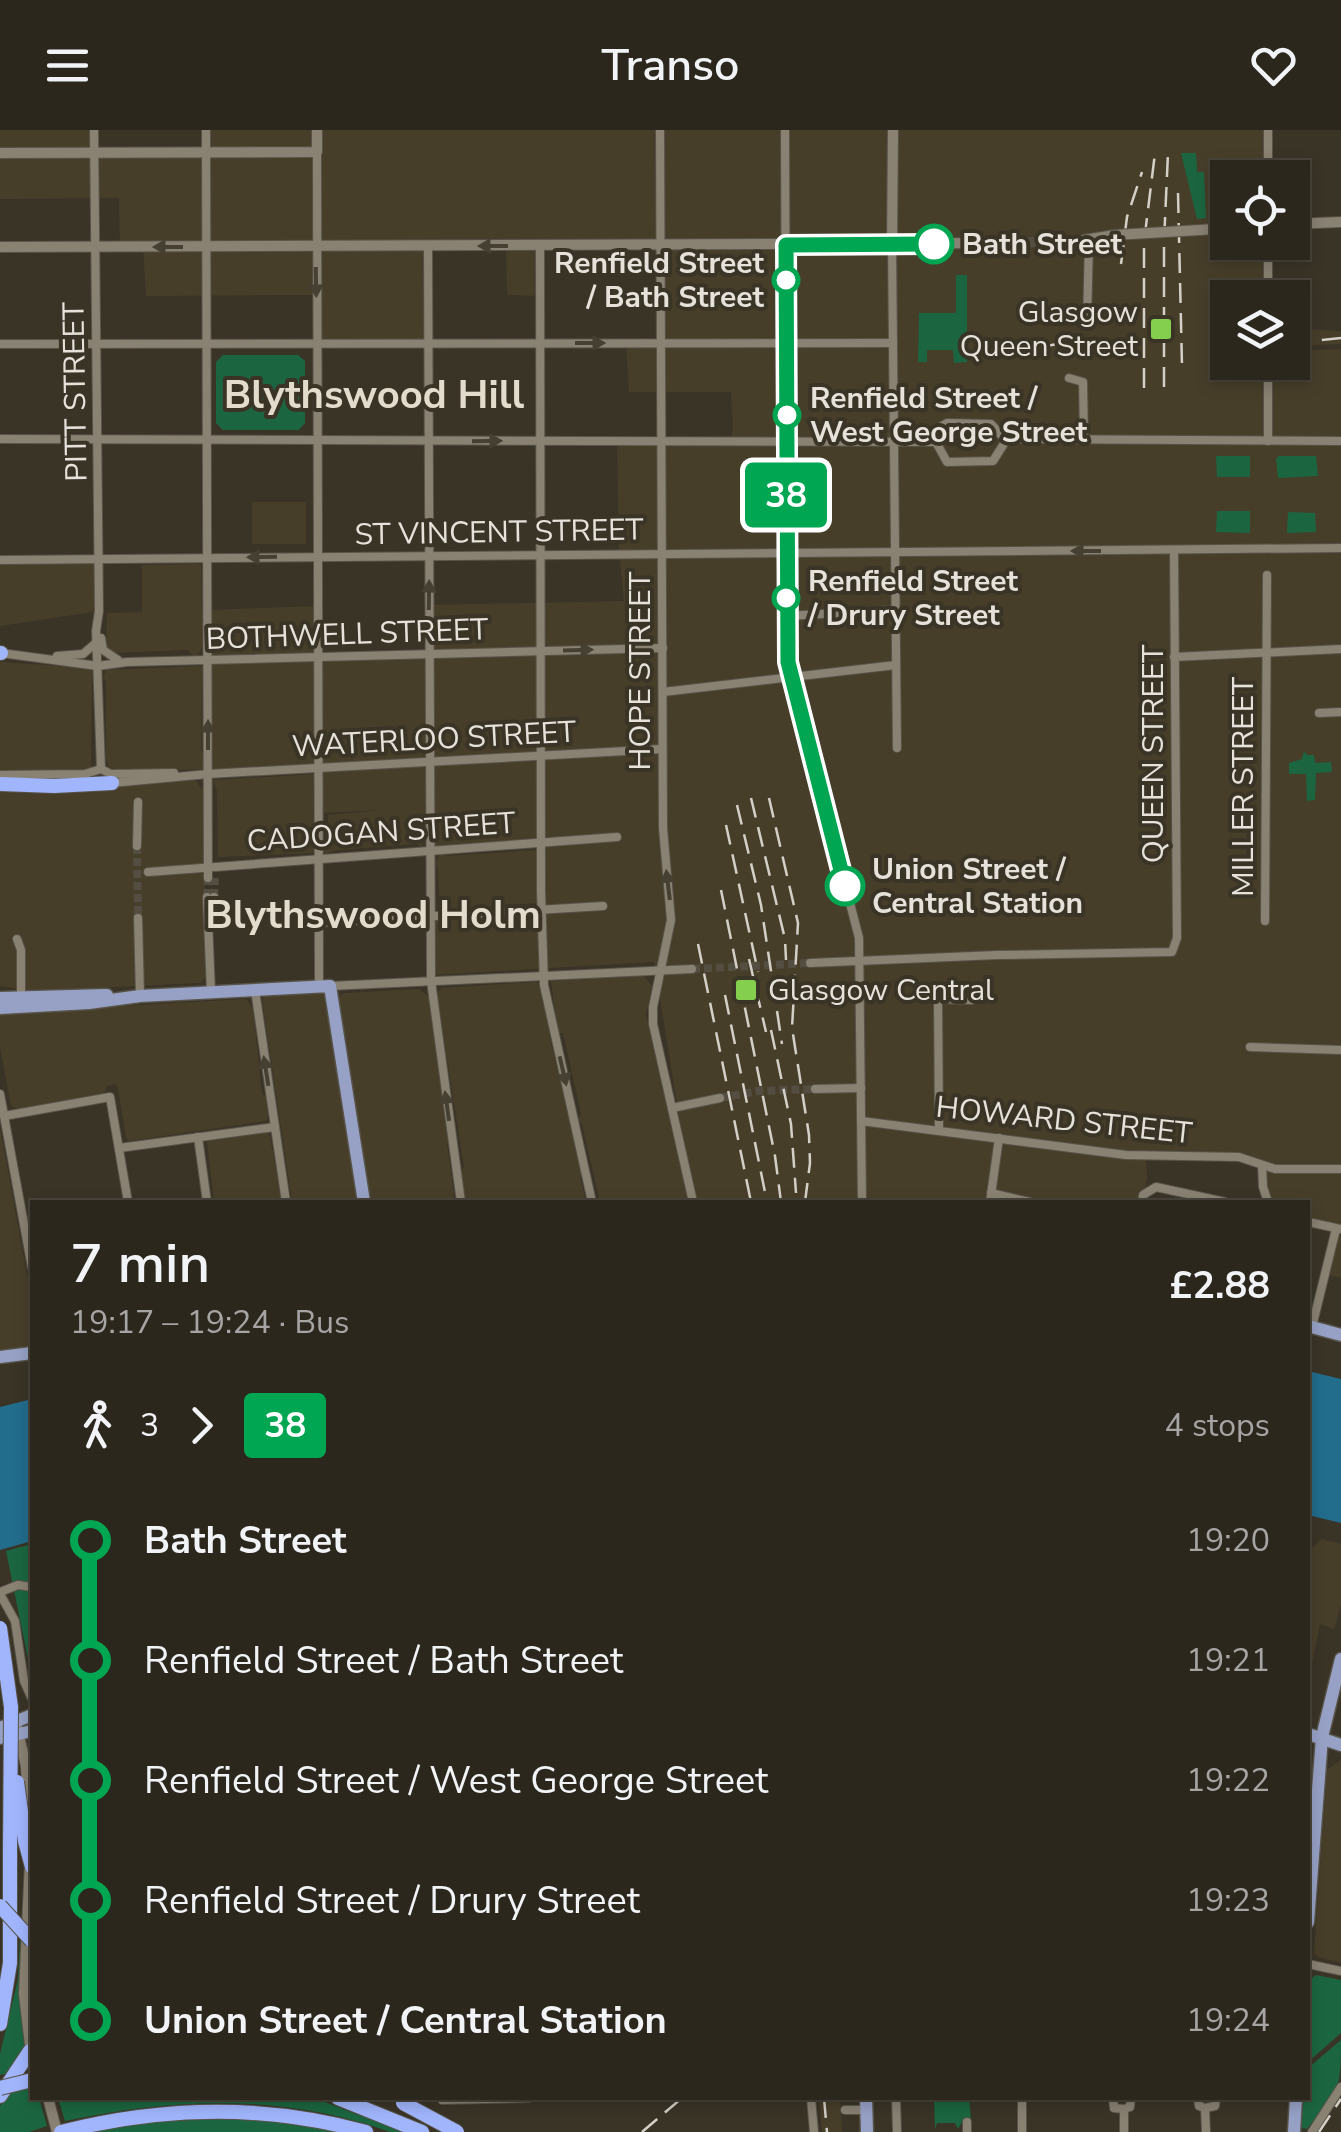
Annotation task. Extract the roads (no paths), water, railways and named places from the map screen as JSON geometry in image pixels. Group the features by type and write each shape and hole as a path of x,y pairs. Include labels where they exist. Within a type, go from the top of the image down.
{"highway":[{"path":"0,784 112,783"},
{"path":"0,1628 10,1690 12,1752 10,1963 0,2024"},
{"path":"12,1752 30,1854"},
{"path":"0,1906 30,1939"},
{"path":"0,2096 30,2055"},
{"path":"0,2088 30,2080"},
{"path":"343,2100 423,2132"},
{"path":"396,2100 458,2132"},
{"path":"59,2132 162,2114 228,2111 298,2116 366,2132"}],"main road":[{"path":"0,1008 21,1002 324,987 364,1200"},
{"path":"0,998 21,1002"},
{"path":"1310,1327 1341,1335"},
{"path":"4,1359 30,1354"},
{"path":"1310,1860 1314,1736 1341,1659"},
{"path":"12,1700 30,1714"},
{"path":"0,1728 22,1728"},
{"path":"0,1739 22,1728"},
{"path":"1314,1736 1341,1745"},
{"path":"1295,2132 1296,2100"},
{"path":"866,2104 867,2132"}],"street":[{"name":"PITT STREET","path":"94,130 100,611 96,630 102,769"},
{"path":"206,130 211,878"},
{"path":"317,130 318,923 324,987 692,970"},
{"name":"HOPE STREET","path":"660,130 663,828 672,916 653,1024 693,1200"},
{"path":"785,130 788,662 859,938 862,1200"},
{"path":"893,130 897,748"},
{"path":"1268,130 1268,160"},
{"path":"0,153 317,152"},
{"path":"1310,223 1341,222"},
{"path":"1087,325 1086,240 1210,229"},
{"path":"0,247 1011,242"},
{"path":"428,246 431,982 461,1200"},
{"path":"540,246 544,976 592,1200"},
{"path":"0,344 893,343"},
{"path":"1069,378 1083,382 1084,440"},
{"path":"1268,380 1268,441"},
{"path":"1012,440 992,424 947,423 936,442 941,455 950,463 990,462 1005,442 1012,440 1341,441"},
{"path":"0,438 936,442"},
{"name":"ST VINCENT STREET","path":"0,560 1341,548"},
{"name":"QUEEN STREET","path":"861,962 996,955 1168,954 1174,950 1174,550"},
{"name":"MILLER STREET","path":"1265,921 1266,575"},
{"path":"786,616 896,610"},
{"path":"96,630 108,656 128,662"},
{"name":"BOTHWELL STREET","path":"32,657 83,654 97,642"},
{"name":"BOTHWELL STREET","path":"0,653 98,666 128,662 663,648"},
{"path":"1174,657 1341,649"},
{"path":"663,692 896,665"},
{"path":"1318,714 1341,712"},
{"name":"WATERLOO STREET","path":"112,783 208,774 662,750"},
{"name":"WATERLOO STREET","path":"0,775 95,774 102,769 112,774 208,774"},
{"path":"138,802 138,846"},
{"name":"CADOGAN STREET","path":"148,872 617,837"},
{"path":"211,897 211,992"},
{"path":"318,923 602,906"},
{"path":"138,918 140,996"},
{"path":"17,940 21,950 21,1002"},
{"path":"810,963 861,962"},
{"path":"255,990 286,1200"},
{"path":"939,1131 938,999 972,1000"},
{"path":"1250,1047 1341,1050"},
{"path":"815,1089 860,1088"},
{"path":"0,1094 30,1257"},
{"path":"4,1116 110,1097 128,1200"},
{"path":"672,1108 720,1098"},
{"name":"HOWARD STREET","path":"861,1121 1136,1156 1239,1157 1275,1169 1341,1169"},
{"path":"119,1148 275,1127"},
{"path":"198,1138 207,1200"},
{"path":"990,1198 999,1138"},
{"path":"1262,1164 1267,1200"},
{"name":"HOWARD STREET","path":"1143,1200 1147,1190 1156,1187 1216,1200"},
{"path":"1256,1200 1263,1187"},
{"path":"1310,1222 1339,1228 1310,1327"},
{"path":"30,1587 18,1585 0,1593 16,1621 24,1682 30,1695"},
{"path":"0,1653 22,1728 30,1828"},
{"path":"0,1710 12,1700"},
{"path":"0,1739 26,1766"},
{"path":"30,1893 24,1994 30,2038"},
{"path":"1310,1964 1341,1971"},
{"path":"1312,2132 1341,2087"},
{"path":"49,2100 59,2132"},
{"path":"423,2132 425,2100"},
{"path":"811,2100 814,2132"},
{"path":"896,2100 897,2132"},
{"path":"1022,2100 1022,2132"},
{"path":"1113,2100 1114,2108 1124,2109 1130,2108 1131,2100"},
{"path":"1198,2100 1199,2107 1206,2108 1214,2107 1216,2100"},
{"path":"845,2110 866,2104"},
{"path":"1206,2108 1206,2132"},
{"path":"1124,2109 1124,2132"}],"water":[{"path":"1310,1371 1341,1379 1341,1523 1310,1515"},
{"path":"30,1400 30,1542 0,1550 0,1407"}],"tunnel":[{"path":"1011,243 1084,240"},
{"path":"137,846 138,918"},
{"path":"207,897 208,878"},
{"path":"214,897 215,878"},
{"path":"692,969 810,963"},
{"path":"720,1098 758,1091 815,1089"}],"railway":[{"path":"1144,388 1144,242 1155,153"},
{"path":"1164,387 1168,153"},
{"path":"1121,264 1127,217 1142,172"},
{"path":"1178,193 1182,366"},
{"path":"1310,341 1341,338"},
{"path":"1035,348 1086,339"},
{"path":"751,798 785,939 786,960"},
{"path":"769,798 798,923 792,1028 809,1135 805,1200"},
{"path":"737,805 761,905 782,1044"},
{"path":"726,825 758,972"},
{"path":"721,890 781,1200"},
{"path":"698,944 751,1200"},
{"path":"749,959 766,1032"},
{"path":"725,995 767,1200"},
{"path":"771,1030 791,1124 796,1193"},
{"path":"1319,2132 1341,2099"},
{"path":"642,2132 680,2100"},
{"path":"824,2100 827,2132"}],"place":[{"name":"Bath Street","path":"934,244"},
{"name":"Renfield Street / Bath Street","path":"786,280"},
{"name":"Glasgow Queen Street","path":"1161,329"},
{"name":"Renfield Street / West George Street","path":"787,415"},
{"name":"Renfield Street / Drury Street","path":"786,598"},
{"name":"Union Street / Central Station","path":"845,886"},
{"name":"Glasgow Central","path":"746,990"}],"district":[{"name":"Blythswood Hill","path":"374,394"},
{"name":"Blythswood Holm","path":"373,914"}]}
